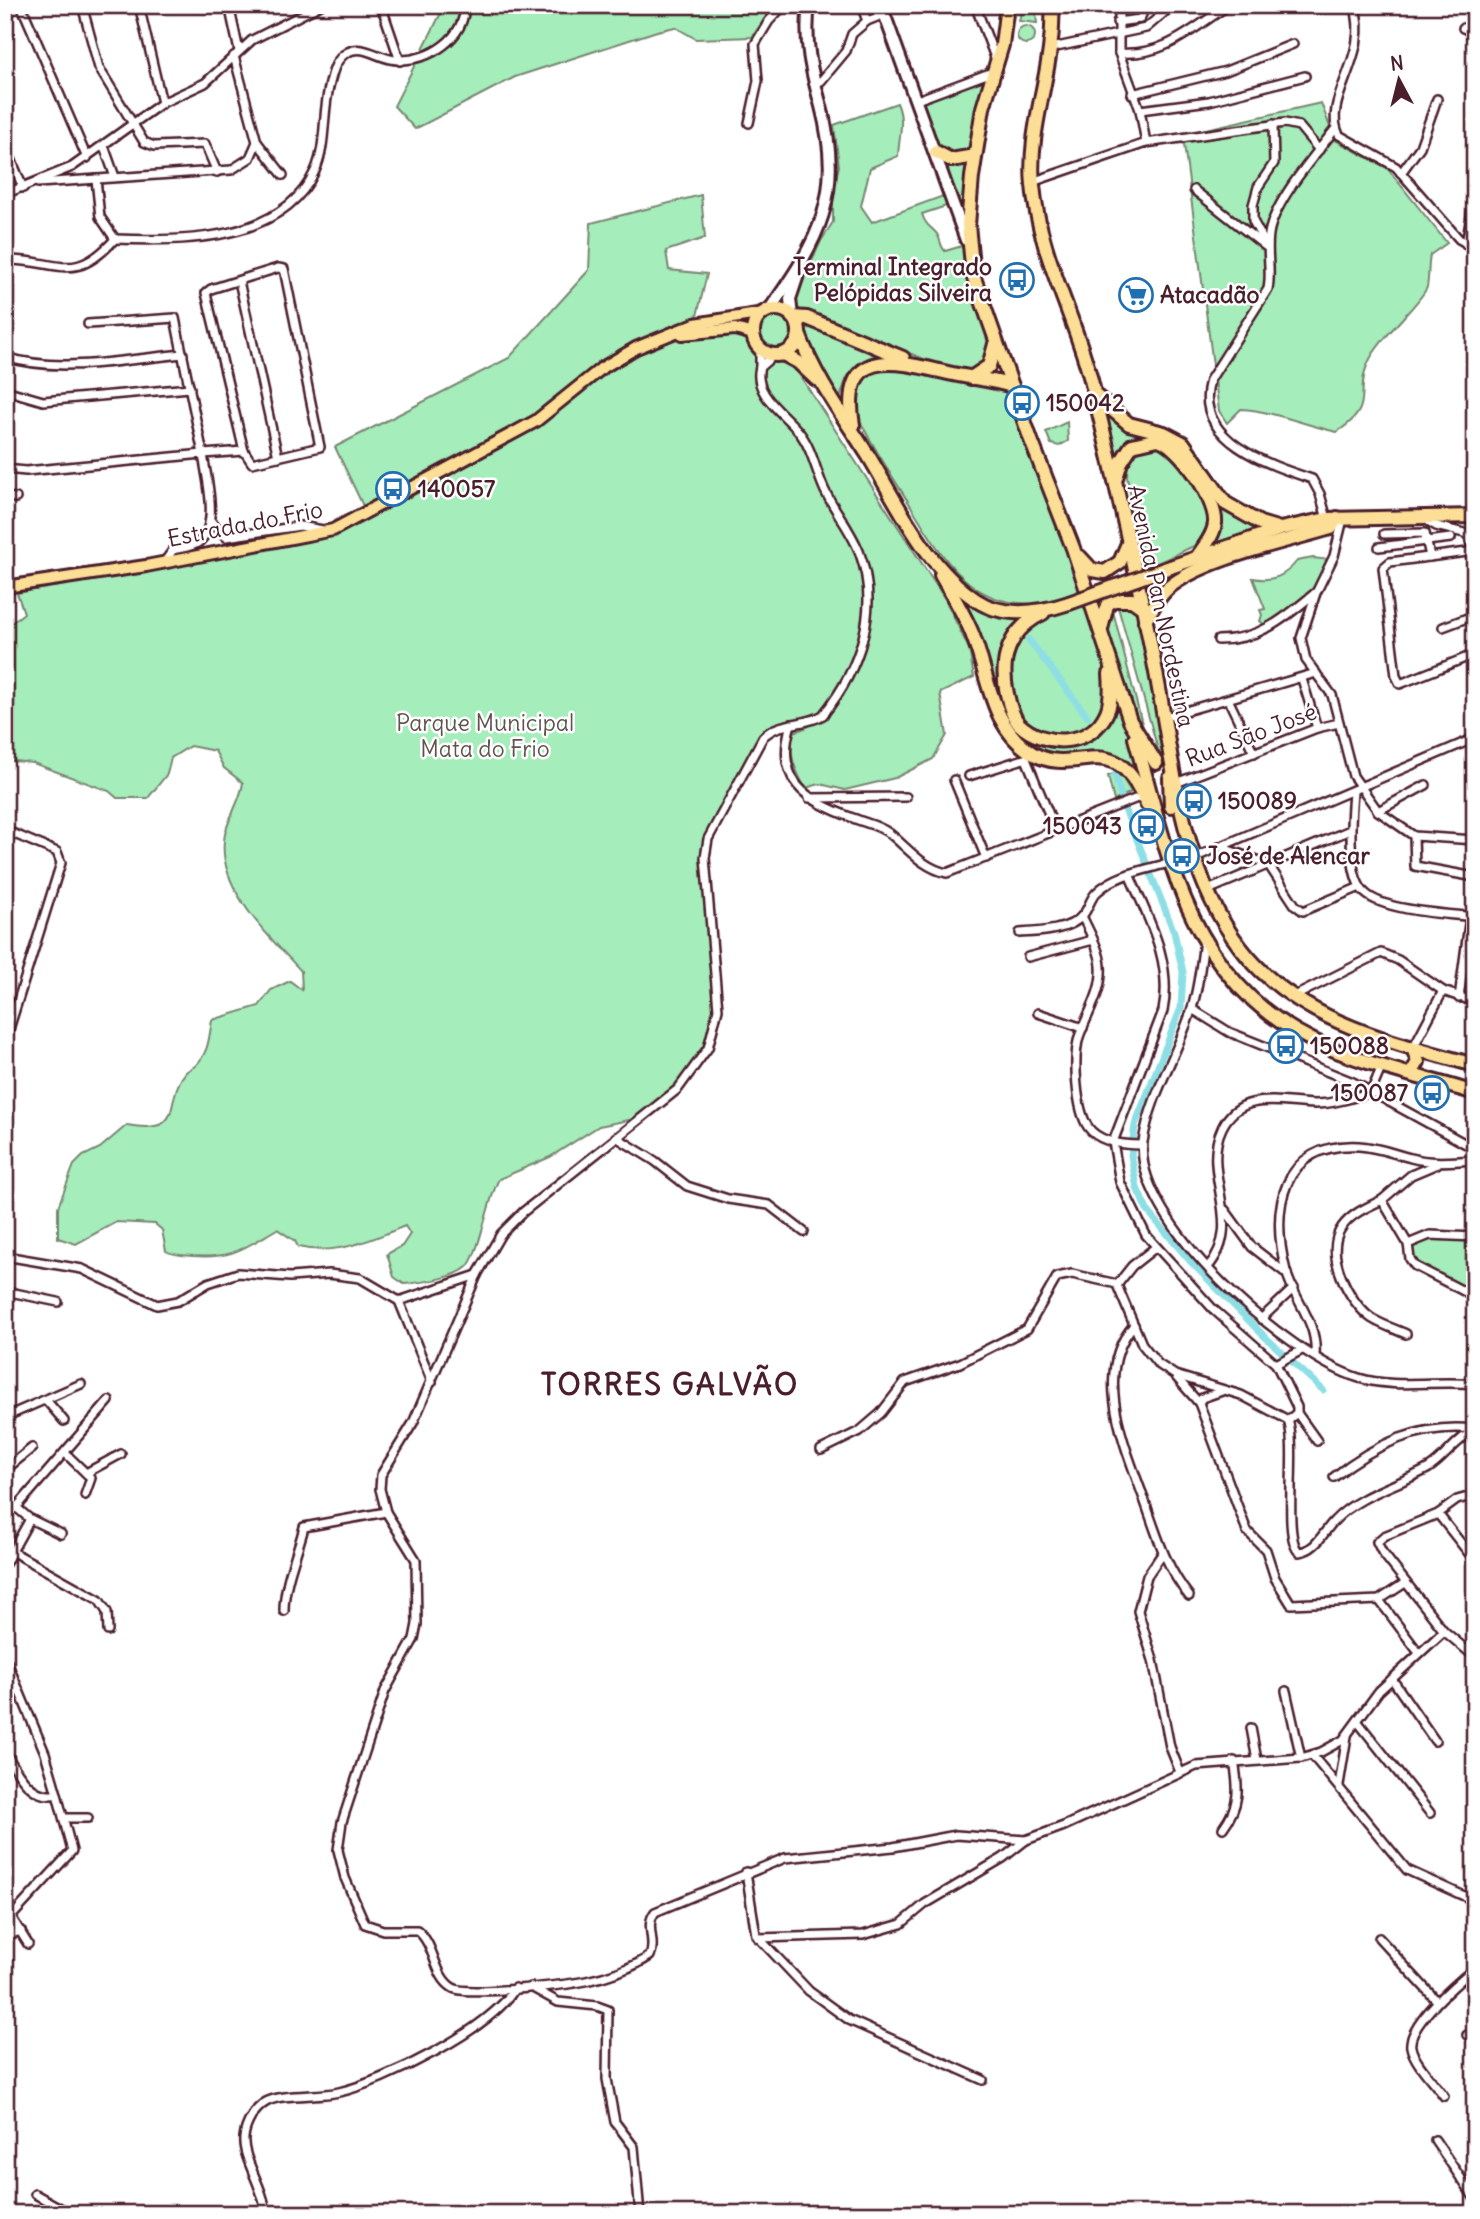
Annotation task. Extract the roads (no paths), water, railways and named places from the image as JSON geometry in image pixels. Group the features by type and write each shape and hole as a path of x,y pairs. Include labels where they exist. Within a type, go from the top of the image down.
{"highway":[{"path":"1007,5 996,67 983,108 975,156 968,225 973,275 1101,630 1130,721 1147,795 1185,905 1203,940 1222,967 1273,1016 1327,1047 1475,1093"},
{"name":"Avenida Pan Nordestina","path":"1052,5 1052,48 1033,153 1032,182 1044,243 1094,394 1129,541 1176,783 1208,890 1241,948 1267,977 1292,998 1345,1025 1475,1065"},
{"path":"936,152 951,160 975,156"},
{"path":"826,391 798,362 760,349 753,334 756,320 767,312 778,310 807,318 926,367"},
{"path":"792,316 826,391 933,559 970,629 1002,723 1030,756 1052,759 1097,757 1117,764 1132,776 1147,795"},
{"path":"778,355 793,348 799,334"},
{"path":"971,378 992,362 995,337"},
{"path":"854,433 850,393 861,373 873,364 887,360 1012,386"},
{"path":"1094,394 1129,424 1173,437 1183,443 1225,503 1260,523 1280,529"},
{"path":"1114,485 1121,462 1132,445 1158,439 1175,447 1207,497 1215,515 1213,532 1197,557"},
{"path":"1447,516 1475,508"},
{"path":"933,559 977,601 997,609 1031,612 1069,603 1280,529 1335,518 1475,516"},
{"path":"1145,621 1161,594 1181,579 1287,538 1331,528 1335,518"},
{"path":"1073,548 1093,570 1105,572 1120,562 1129,541"},
{"path":"1101,630 1107,605 1112,600 1132,600 1142,607"},
{"path":"1053,608 1023,626 1008,648 1004,678 1009,704 1018,722 1040,737 1058,741 1090,732 1107,712 1111,692 1110,660"},
{"path":"1130,721 1156,763"},
{"path":"1170,754 1171,806"},
{"path":"1411,1074 1418,1062 1413,1048"},
{"path":"1432,1080 1431,1067 1443,1057"}],"main road":[{"path":"767,312 803,261 826,209 830,169 820,104 806,50 809,5"},
{"path":"883,10 969,250"},
{"path":"792,316 790,299 803,261"},
{"name":"Estrada do Frio","path":"5,587 327,531 513,435 552,409 602,368 652,340 695,324 767,312"},
{"name":"Estrada do Frio","path":"652,340 722,329 753,334"}],"street":[{"path":"21,5 87,158"},
{"path":"82,5 99,68 148,145 205,144 218,172"},
{"path":"139,5 163,103"},
{"path":"229,5 236,54 257,142 283,175"},
{"path":"5,194 87,158 163,103 205,83 236,54 263,34 321,5"},
{"path":"381,5 400,61"},
{"path":"5,260 80,267 98,257 115,239 237,232 276,214 301,195 320,154 324,106 332,71 341,56 358,49 400,61 428,53 449,43 464,18 465,5"},
{"path":"749,123 758,81 755,44 768,21 785,5"},
{"path":"861,5 867,20"},
{"path":"917,100 996,67 975,5"},
{"path":"1119,5 1119,53 1140,110 1146,143"},
{"path":"1118,22 1140,19 1146,5"},
{"path":"1052,48 1146,28 1173,5"},
{"path":"1119,53 1142,53 1168,47 1230,5"},
{"path":"1354,5 1359,21 1358,47 1333,114 1336,128 1344,140 1388,160 1466,244 1475,248"},
{"path":"821,81 846,51 852,33 883,10"},
{"path":"1464,28 1475,33"},
{"path":"1132,94 1226,71 1293,44"},
{"path":"1140,110 1209,101 1305,76"},
{"path":"1401,173 1420,147 1437,99"},
{"path":"1032,182 1146,143 1273,124 1299,126 1319,150"},
{"path":"1268,248 1253,221 1253,205 1258,187 1274,163 1276,139 1273,124"},
{"path":"1336,128 1280,205 1270,226 1268,248 1271,275 1268,289 1210,380 1206,394 1208,406 1221,433 1244,452 1312,480 1335,518 1334,556 1316,593 1301,638 1307,660 1332,695 1356,790 1350,830 1360,887 1365,894 1389,905 1473,917 1459,998"},
{"path":"34,183 218,172 243,163 257,142"},
{"path":"5,144 23,188"},
{"path":"104,146 115,177"},
{"path":"96,180 100,217 115,239"},
{"path":"1194,190 1268,248"},
{"path":"1466,244 1475,194"},
{"path":"278,268 284,269 320,447 252,463 244,451 206,293 239,281 278,268"},
{"path":"239,281 278,457"},
{"path":"88,324 173,316 203,454 210,520 198,543 173,550 164,561"},
{"path":"760,349 758,378 772,404 805,441 823,487 852,535 864,569 868,602 864,644 828,709 814,720 775,727 763,737 708,839 704,868 718,1009 708,1048 678,1088 523,1212 501,1234 477,1275 412,1423 381,1475 380,1489 386,1512 416,1560 414,1639 385,1691 342,1822 338,1850 345,1878 365,1924 383,1930 417,1930 426,1939 446,1983 456,1990 478,1992 587,1981 644,1960 653,1949 650,1922 654,1912 746,1872 806,1854 893,1847 956,1835 1026,1840"},
{"path":"5,357 27,364 49,365 183,354"},
{"path":"760,367 778,355"},
{"path":"5,390 43,401 190,388"},
{"path":"5,469 26,471 244,451"},
{"path":"5,497 16,498"},
{"path":"1419,516 1436,526 1468,534 1474,552 1391,562 1384,568 1398,681 1405,684 1475,654"},
{"path":"210,520 226,537 300,526 327,531"},
{"path":"1384,534 1420,531 1425,533 1430,557"},
{"path":"5,537 5,545"},
{"path":"1378,547 1451,538"},
{"path":"1218,640 1261,633 1316,593"},
{"path":"1443,627 1475,615"},
{"path":"1165,718 1302,680 1316,673"},
{"path":"1302,680 1317,728"},
{"path":"1229,701 1254,753"},
{"name":"Rua São José","path":"1176,783 1317,728 1339,723"},
{"path":"791,724 785,758 792,778 808,798 821,806 877,826 940,871 947,873 1147,795"},
{"path":"1196,857 1475,738"},
{"path":"969,776 1030,756 1056,831"},
{"path":"954,780 986,858"},
{"path":"1378,811 1426,785"},
{"path":"1356,790 1378,811 1414,836 1475,840"},
{"path":"808,798 906,797"},
{"path":"5,830 57,852 61,863 5,1042"},
{"path":"1208,890 1350,830"},
{"path":"1414,836 1415,866 1475,877"},
{"path":"1222,847 1268,864 1295,905 1303,911 1360,887"},
{"path":"1020,933 1055,928 1082,916 1097,891 1129,874 1169,863"},
{"path":"1129,874 1159,944 1167,992 1163,1011 1113,1142 1120,1182 1128,1203 1156,1247 1213,1309 1276,1364 1297,1413 1317,1441"},
{"path":"1082,916 1102,965 1099,986 1083,1028 1075,1060 1085,1118 1094,1132 1113,1142 1139,1145"},
{"path":"1028,957 1093,940"},
{"path":"1203,940 1192,1009 1139,1145 1144,1172 1156,1201 1208,1267 1261,1320 1298,1352 1315,1355 1358,1378 1382,1382 1475,1384"},
{"path":"1292,998 1381,953 1398,960 1443,991 1475,1002"},
{"path":"1413,1048 1443,991"},
{"path":"1192,1009 1229,1032 1318,1066 1371,1092 1475,1149"},
{"path":"1038,1013 1083,1028"},
{"path":"1371,1092 1382,1065"},
{"path":"1208,1267 1224,1242 1218,1147 1221,1129 1240,1108 1267,1099 1331,1102 1371,1092"},
{"path":"616,1137 655,1161 687,1186 728,1199 769,1205 804,1232"},
{"path":"1315,1355 1314,1332 1287,1274 1280,1236 1282,1196 1287,1180 1308,1158 1338,1147 1359,1146 1439,1163 1475,1160"},
{"path":"1406,1334 1373,1319 1364,1311 1348,1288 1335,1249 1340,1228 1352,1216 1382,1200 1411,1175 1439,1163"},
{"path":"1382,1200 1408,1244 1410,1259 1415,1266 1475,1297"},
{"path":"1223,1207 1252,1247 1287,1274"},
{"path":"1408,1244 1430,1235 1475,1237"},
{"path":"1117,1284 1132,1266 1156,1247"},
{"path":"5,1256 82,1269 157,1305 178,1301 208,1283 237,1273 290,1277 347,1275 360,1278 399,1301 432,1381"},
{"path":"399,1301 477,1275"},
{"path":"821,1450 860,1431 881,1413 905,1382 960,1363 1027,1329 1057,1278 1072,1275 1117,1284"},
{"path":"1117,1284 1147,1353 1158,1364 1175,1375 1255,1401 1288,1420 1292,1437 1290,1506 1296,1550 1310,1549 1336,1519 1388,1485 1427,1469 1475,1429"},
{"path":"1261,1320 1294,1288"},
{"path":"5,1292 58,1302"},
{"path":"1134,1325 1123,1340 1119,1353 1115,1409 1122,1438 1162,1554 1189,1596"},
{"path":"1276,1364 1298,1352"},
{"path":"1175,1375 1199,1402 1247,1531 1266,1550 1275,1578 1291,1604 1379,1600 1405,1583"},
{"path":"5,1417 81,1384"},
{"path":"1199,1402 1208,1394 1224,1391"},
{"path":"46,1400 64,1421"},
{"path":"16,1508 109,1401"},
{"path":"1288,1420 1297,1413"},
{"path":"1334,1477 1364,1455 1411,1433 1452,1426 1475,1429"},
{"path":"5,1470 32,1448"},
{"path":"65,1453 92,1480 85,1495"},
{"path":"86,1473 121,1454"},
{"path":"1475,1494 1457,1500 1438,1514 1384,1536 1379,1539 1377,1546 1444,1631 1475,1657"},
{"path":"5,1499 30,1519 61,1534"},
{"path":"284,1611 284,1591 299,1551 304,1527 386,1512"},
{"path":"1438,1514 1475,1561"},
{"path":"5,1564 30,1519"},
{"path":"13,1552 99,1600 107,1612 108,1631"},
{"path":"1162,1554 1147,1576 1138,1611 1155,1668 1170,1746 1180,1772"},
{"path":"1379,1600 1419,1653"},
{"path":"758,1938 863,1935 901,1924 925,1904 1003,1858 1026,1840 1064,1826 1180,1772 1205,1764 1301,1758 1333,1747 1347,1736 1372,1700 1392,1679 1444,1631"},
{"path":"5,1657 45,1753 53,1796 65,1818 72,1851 12,1916"},
{"path":"1392,1679 1435,1741"},
{"path":"1286,1691 1301,1758"},
{"path":"1358,1722 1430,1813"},
{"path":"1251,1728 1257,1760"},
{"path":"1339,1785 1347,1736"},
{"path":"5,1752 35,1792 53,1796"},
{"path":"1312,1755 1407,1870 1475,1901"},
{"path":"1223,1828 1238,1803 1239,1790 1234,1761"},
{"path":"65,1818 88,1818"},
{"path":"746,1872 758,1938 809,1991 849,2020 983,2080"},
{"path":"5,1907 28,1944"},
{"path":"5,1936 21,1931"},
{"path":"1379,1938 1437,2001"},
{"path":"1444,2096 1411,2044 1423,2018 1437,2001 1474,1970"},
{"path":"531,1987 558,2002 597,2006 608,2010 607,2079 615,2122 634,2147 640,2214"},
{"path":"266,2214 263,2190 248,2158 244,2138 250,2119 264,2103 281,2098 338,2093 387,2075 472,2028 501,2007 516,1988"},
{"path":"1467,2035 1475,2040"},
{"path":"1435,2140 1475,2199"},
{"path":"35,2194 71,2214"}],"waterway":[{"path":"1029,640 1087,716"},
{"path":"1115,775 1124,807 1174,932 1183,972 1181,1008 1135,1125 1131,1155 1137,1188 1147,1210 1191,1262 1263,1335 1323,1390"}],"place":[{"name":"Terminal Integrado Pelópidas Silveira","path":"1017,280"},
{"name":"Atacadão","path":"1136,295"},
{"name":"150042","path":"1022,403"},
{"name":"140057","path":"393,489"},
{"name":"150089","path":"1194,801"},
{"name":"150043","path":"1147,826"},
{"name":"José de Alencar","path":"1182,856"},
{"name":"150088","path":"1286,1046"},
{"name":"150087","path":"1432,1093"}],"district":[{"name":"TORRES GALVÃO","path":"670,1385"}],"park label":[{"name":"Parque Municipal Mata do Frio","path":"485,736"}]}
